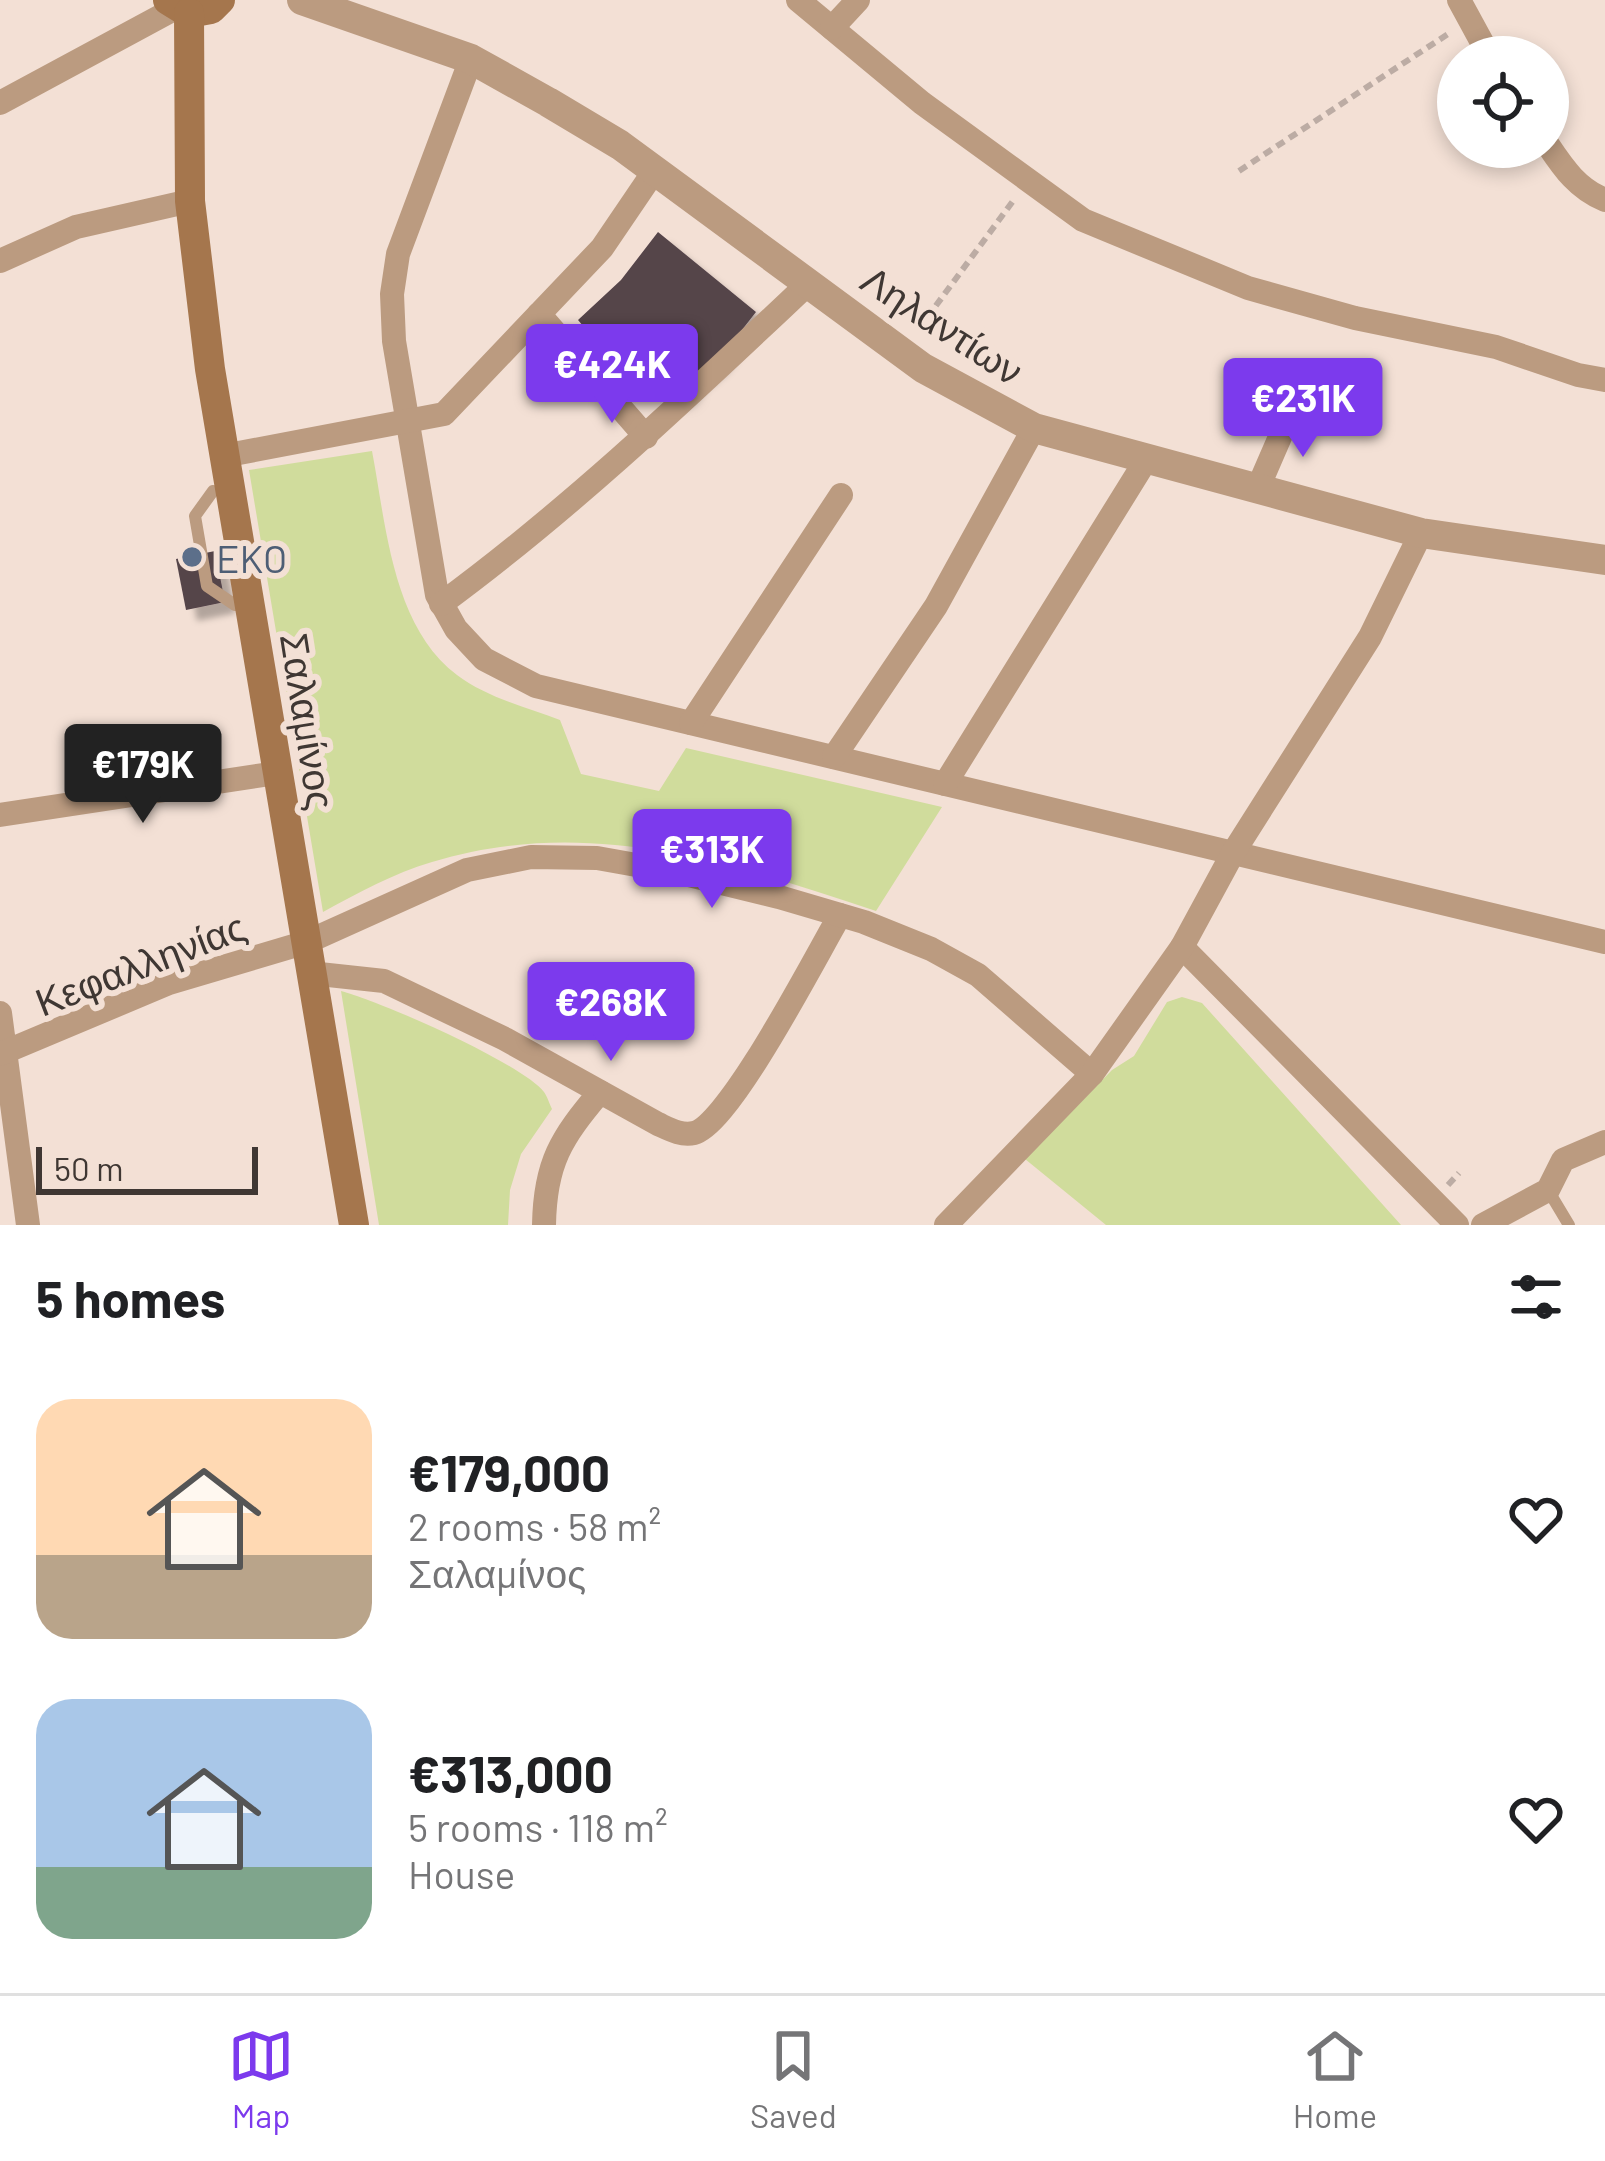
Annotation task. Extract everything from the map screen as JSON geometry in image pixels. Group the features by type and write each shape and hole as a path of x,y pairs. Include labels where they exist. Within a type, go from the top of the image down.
{"main road":[{"path":"178,7 211,9 220,0"},
{"name":"Σαλαμίνος","path":"178,7 190,201 223,456 307,942 347,1224"}],"street":[{"name":"Ληλαντίων","path":"302,0 471,58 655,170 922,368 1034,428 1421,533 1605,560"},
{"path":"798,0 922,103 1083,220 1248,288 1355,318 1496,347 1605,380"},
{"path":"832,28 858,0"},
{"path":"0,103 178,7"},
{"path":"471,58 397,259 393,331 432,578 441,604 469,645 516,679 1605,942"},
{"path":"1564,168 1588,193 1605,200"},
{"path":"223,456 444,414 602,248 655,170"},
{"path":"0,261 76,227 190,201"},
{"path":"441,604 501,560 646,437 810,282"},
{"path":"539,314 646,437"},
{"path":"1257,490 1292,407"},
{"path":"834,757 936,606 1034,428"},
{"path":"945,784 1146,460"},
{"path":"691,723 842,495"},
{"path":"946,1225 1092,1075 1182,947 1234,854 1370,637 1421,533"},
{"path":"0,815 277,773"},
{"name":"Κεφαλληνίας","path":"3,1054 169,983 307,942 467,870 531,857 597,858 681,873 840,915 932,949 978,975 1092,1075"},
{"path":"310,973 385,981 679,1133 696,1133 729,1104 840,915"},
{"path":"1182,947 1457,1225"},
{"path":"0,1013 28,1225"},
{"path":"544,1225 550,1161 600,1092"},
{"path":"1483,1225 1563,1160 1605,1142"}],"lane":[{"path":"213,491 195,516 207,586 235,605"},
{"path":"1543,1180 1568,1225"}],"path":[{"path":"1239,171 1464,11"},
{"path":"902,352 1028,182"}],"green space":[{"path":"372,451 395,572 418,630 435,654 468,683 560,720 581,774 659,791 686,748 942,807 876,911 766,876 657,850 546,843 432,862 323,912 249,470"},
{"path":"341,991 480,1050 544,1092 552,1109 521,1154 510,1190 508,1225 379,1225"},
{"path":"1182,997 1202,1003 1401,1225 1106,1225 1025,1159 1112,1070 1134,1056 1167,1002"}],"building":[{"path":"658,232 756,312 716,363 672,399 645,367 627,378 578,320 621,280"},
{"path":"215,551 225,602 186,610 176,559"}],"place":[{"name":"EKO","path":"192,557"}]}
